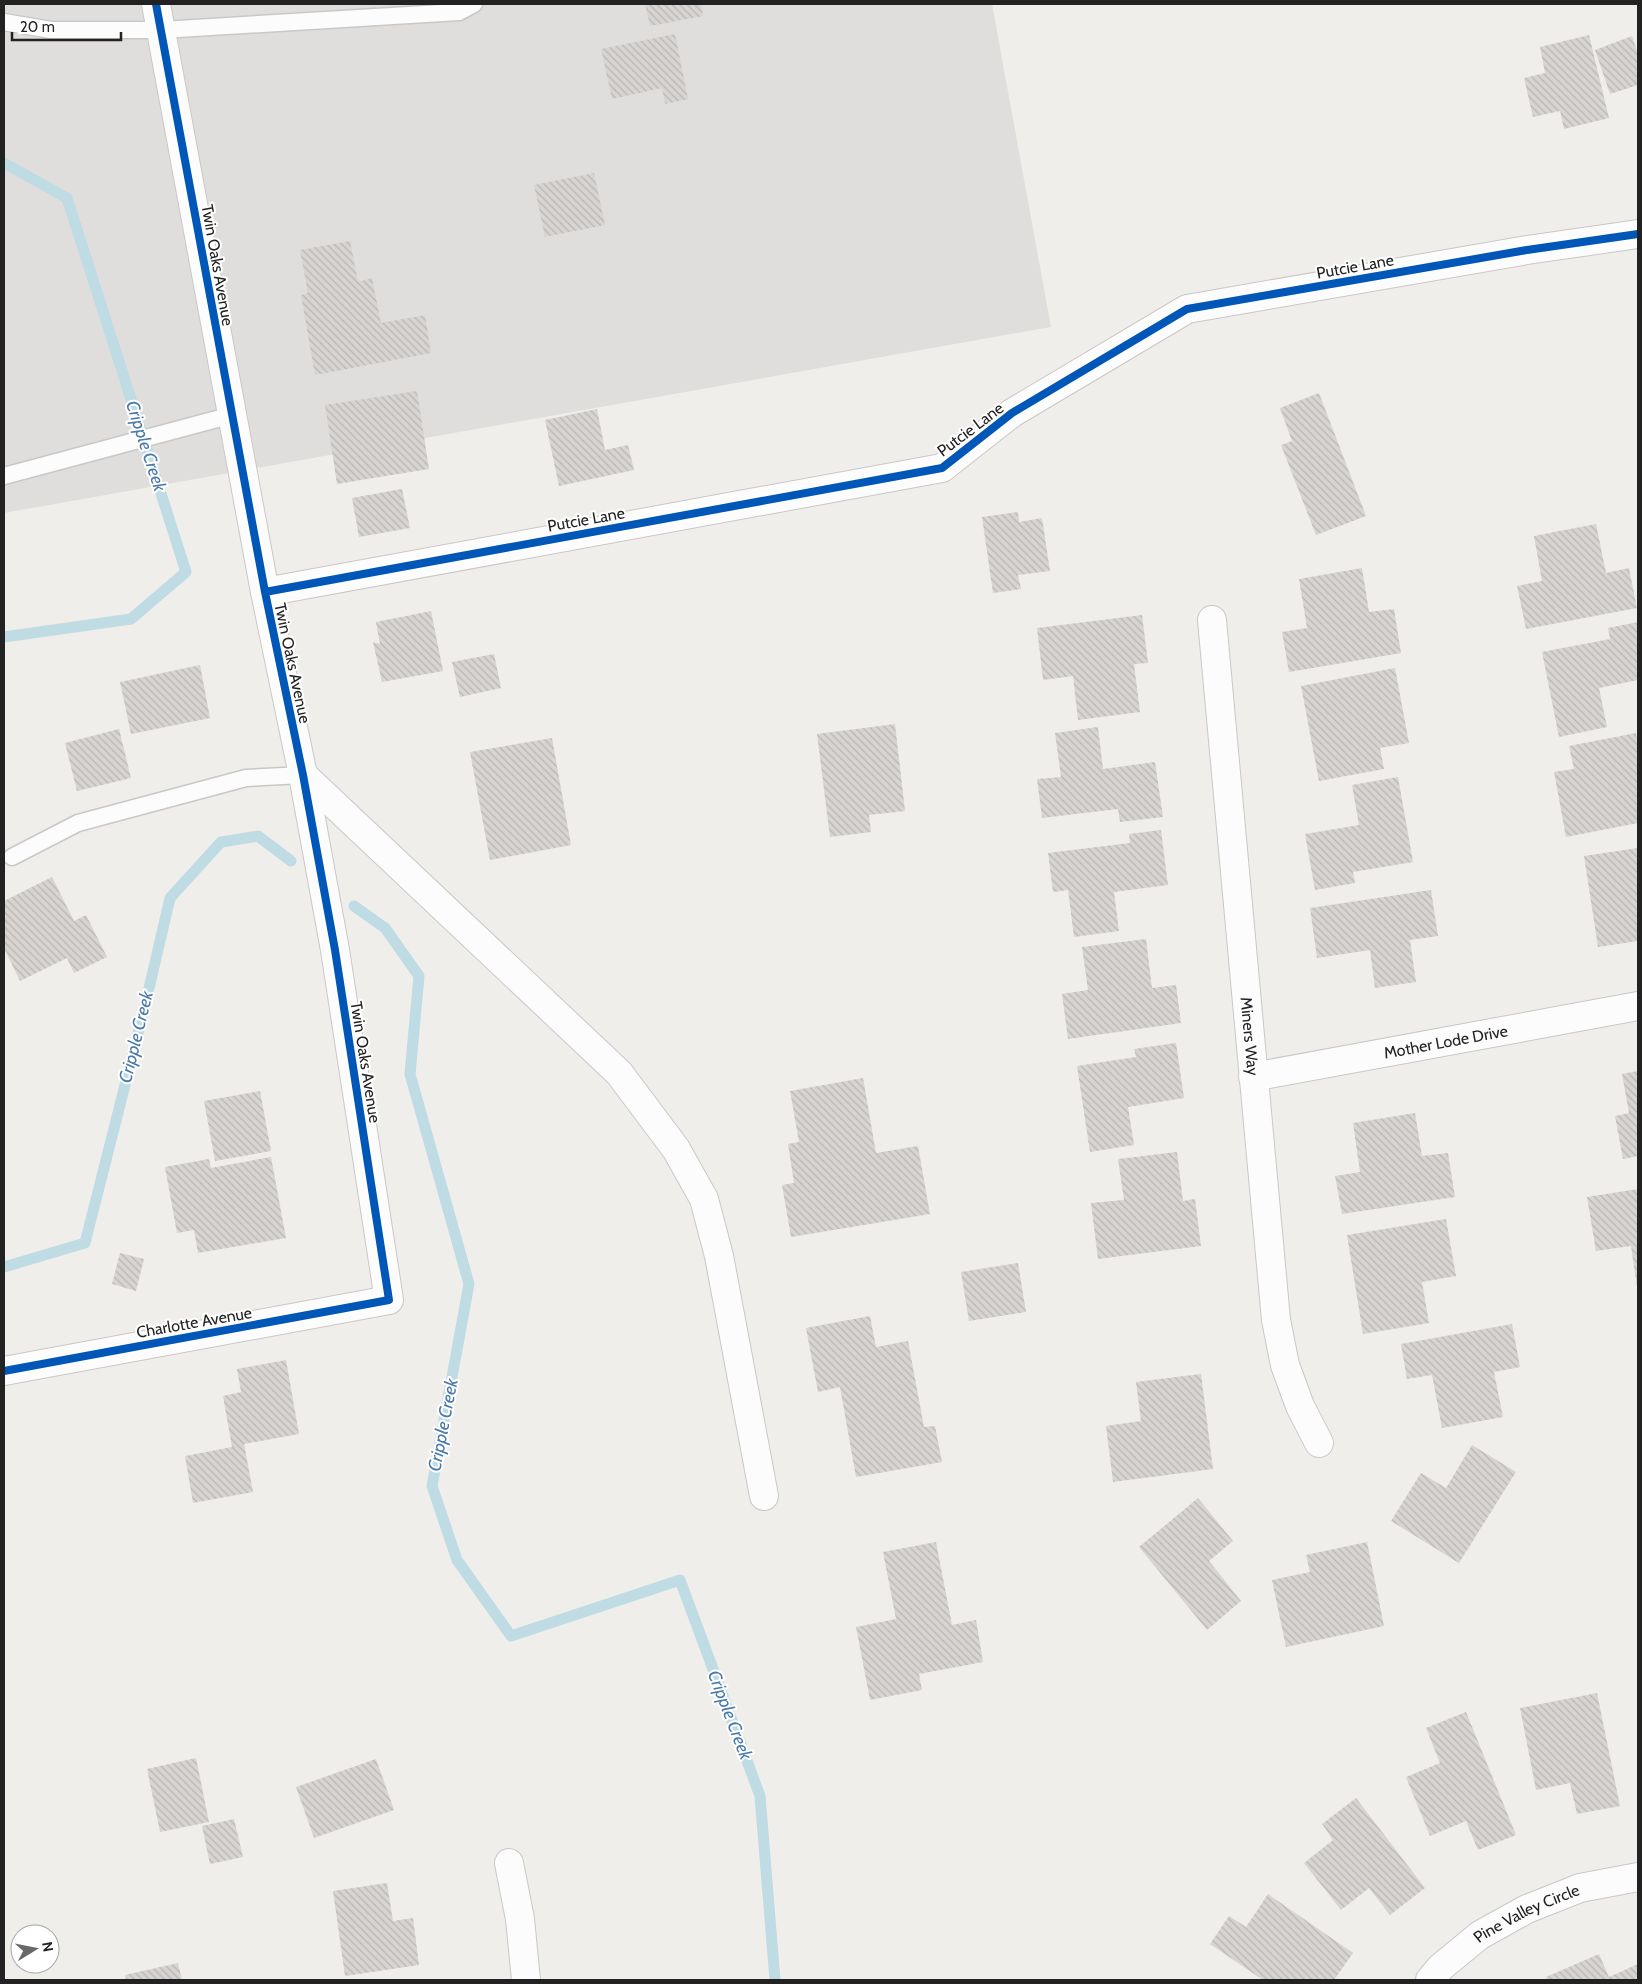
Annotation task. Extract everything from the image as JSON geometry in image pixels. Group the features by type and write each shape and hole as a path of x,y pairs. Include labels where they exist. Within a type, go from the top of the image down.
{"street":[{"name":"Twin Oaks Avenue","path":"156,4 265,592 335,950 389,1300"},
{"name":"Putcie Lane","path":"265,592 942,468 1012,414 1187,309 1518,252 1638,234"},
{"name":"Miners Way","path":"1212,620 1276,1320 1291,1381 1300,1406 1319,1443"},
{"path":"302,775 619,1073 676,1149 704,1199 719,1256 764,1496"},
{"name":"Mother Lode Drive","path":"1253,1077 1638,1006"},
{"name":"Charlotte Avenue","path":"4,1371 389,1300"},
{"path":"509,1863 520,1919 526,1980"},
{"name":"Pine Valley Circle","path":"1430,1980 1441,1967 1480,1935 1526,1909 1580,1888 1638,1876"}],"lane":[{"path":"4,22 51,30 161,30 383,10 459,12 474,4"},
{"path":"4,476 232,415"},
{"path":"12,856 78,823 246,778 302,775"}],"shaded area":[{"path":"4,4 992,4 1051,327 4,513"}],"building":[{"path":"645,4 701,4 703,16 650,26"},
{"path":"675,34 688,99 665,104 662,88 612,99 601,49"},
{"path":"1589,35 1609,118 1564,129 1560,111 1533,117 1524,78 1545,73 1540,47"},
{"path":"1632,36 1638,54 1638,85 1610,94 1595,50"},
{"path":"594,173 605,225 545,237 534,185"},
{"path":"350,241 358,282 372,278 381,323 425,315 431,353 315,375 301,295 308,293 300,250"},
{"path":"417,391 429,469 337,484 325,405"},
{"path":"1319,393 1366,516 1316,535 1281,445 1292,441 1280,408"},
{"path":"597,409 605,450 628,445 634,470 559,486 545,420"},
{"path":"402,489 410,528 359,537 352,498"},
{"path":"1018,512 1019,522 1042,518 1050,571 1018,575 1021,589 993,593 982,517"},
{"path":"1596,524 1606,573 1629,568 1637,608 1526,629 1517,586 1542,581 1534,536"},
{"path":"1362,568 1369,612 1394,609 1401,653 1289,672 1282,632 1307,628 1299,579"},
{"path":"431,611 443,671 382,682 373,642 380,644 376,622"},
{"path":"1142,615 1148,663 1134,664 1140,712 1078,720 1073,676 1043,680 1037,628"},
{"path":"1638,622 1638,680 1599,688 1607,727 1559,737 1542,652 1610,639 1608,628"},
{"path":"494,654 501,688 460,697 452,662"},
{"path":"200,665 210,718 131,734 120,682"},
{"path":"1395,668 1409,743 1380,748 1384,769 1319,781 1301,686"},
{"path":"895,724 905,811 869,815 871,832 830,837 817,734"},
{"path":"1098,727 1103,769 1155,762 1163,817 1120,822 1118,809 1042,818 1037,779 1061,777 1055,733"},
{"path":"119,729 131,778 77,791 65,743"},
{"path":"1636,733 1638,747 1638,823 1566,837 1554,772 1574,769 1569,746"},
{"path":"552,738 571,845 490,860 470,752"},
{"path":"1398,777 1413,862 1353,872 1355,883 1315,890 1305,834 1359,825 1352,785"},
{"path":"1161,830 1168,885 1114,892 1119,931 1074,937 1068,890 1053,892 1048,853 1130,843 1129,834"},
{"path":"1638,848 1638,941 1598,947 1584,856"},
{"path":"52,877 74,921 86,915 107,957 74,973 67,958 20,981 4,948 4,918 6,917 4,901"},
{"path":"1431,890 1438,936 1410,940 1416,982 1375,988 1370,950 1317,958 1310,908"},
{"path":"1146,939 1152,988 1176,985 1181,1023 1068,1039 1062,994 1088,990 1082,947"},
{"path":"1176,1043 1184,1098 1128,1107 1134,1145 1090,1152 1077,1066 1136,1057 1134,1049"},
{"path":"1638,1071 1638,1156 1623,1159 1615,1116 1629,1113 1622,1074"},
{"path":"863,1078 876,1153 918,1146 930,1214 791,1237 782,1185 794,1183 788,1144 799,1142 790,1091"},
{"path":"260,1091 271,1151 215,1161 204,1101"},
{"path":"1415,1113 1422,1156 1448,1153 1455,1197 1342,1214 1335,1176 1360,1172 1353,1123"},
{"path":"1177,1152 1183,1201 1195,1199 1201,1246 1098,1259 1091,1203 1124,1200 1118,1159"},
{"path":"271,1157 286,1238 198,1253 194,1230 177,1233 165,1167 209,1159 211,1168"},
{"path":"1638,1189 1637,1287 1631,1246 1596,1251 1587,1197"},
{"path":"1446,1219 1456,1276 1422,1282 1429,1323 1363,1334 1347,1235"},
{"path":"120,1253 144,1259 136,1291 112,1284"},
{"path":"1018,1263 1026,1312 969,1321 961,1272"},
{"path":"870,1316 876,1347 908,1341 924,1427 935,1426 942,1462 856,1477 840,1387 818,1392 806,1328"},
{"path":"1512,1324 1520,1367 1494,1372 1503,1417 1442,1428 1432,1375 1407,1379 1401,1344"},
{"path":"286,1360 299,1434 244,1444 253,1492 193,1503 185,1456 232,1447 223,1396 241,1392 237,1369"},
{"path":"1201,1374 1213,1469 1113,1482 1106,1426 1141,1421 1136,1382"},
{"path":"1472,1445 1516,1472 1459,1563 1391,1521 1421,1473 1446,1488"},
{"path":"1198,1498 1233,1541 1209,1561 1241,1601 1207,1630 1139,1547"},
{"path":"936,1542 952,1625 976,1620 983,1662 919,1674 922,1690 870,1700 856,1627 896,1619 883,1552"},
{"path":"1367,1542 1384,1626 1286,1647 1272,1580 1310,1572 1306,1555"},
{"path":"1597,1693 1620,1806 1577,1814 1570,1783 1536,1790 1520,1708"},
{"path":"1466,1712 1516,1835 1478,1850 1466,1821 1430,1836 1406,1777 1440,1763 1426,1728"},
{"path":"196,1758 209,1822 160,1832 147,1769"},
{"path":"376,1759 394,1810 314,1838 296,1787"},
{"path":"1356,1798 1425,1888 1390,1915 1369,1888 1341,1910 1304,1863 1333,1840 1322,1824"},
{"path":"234,1819 243,1857 210,1864 202,1826"},
{"path":"387,1883 393,1921 413,1918 419,1965 345,1976 333,1891"},
{"path":"1268,1894 1353,1953 1334,1980 1263,1980 1210,1944 1229,1916 1246,1927"},
{"path":"1599,1954 1609,1977 1638,1964 1638,1980 1547,1980 1546,1977"},
{"path":"178,1963 182,1980 126,1980 125,1975"}],"waterway":[{"name":"Cripple Creek","path":"4,163 67,198 186,572 131,619 4,637"},
{"name":"Cripple Creek","path":"4,1267 85,1243 144,1010 170,898 221,842 258,836 291,861"},
{"name":"Cripple Creek","path":"354,906 385,928 419,976 410,1074 469,1284 432,1486 457,1560 511,1636 680,1580 760,1796 775,1980"}],"cycle path":[{"path":"4,1371 389,1300 335,950 303,775 265,592 156,4"},
{"path":"265,592 942,468 1012,413 1187,309 1527,250 1638,234"}]}
